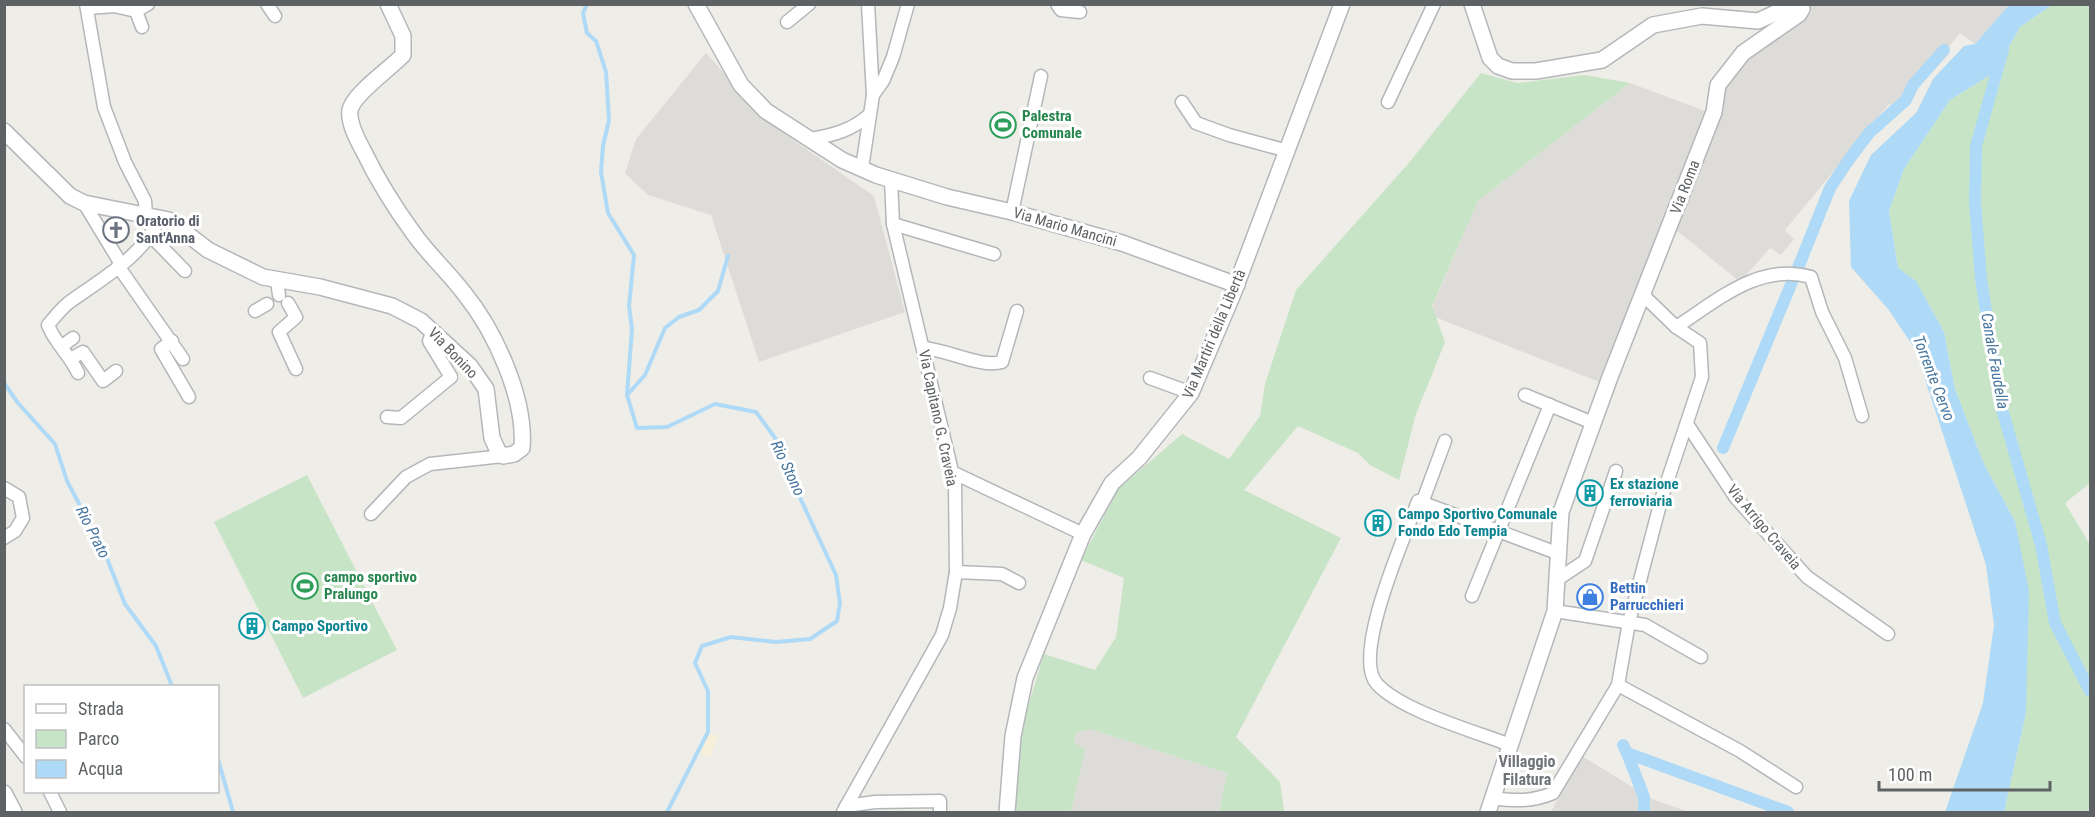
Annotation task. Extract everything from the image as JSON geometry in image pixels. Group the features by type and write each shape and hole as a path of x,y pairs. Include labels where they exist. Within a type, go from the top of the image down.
{"street":[{"path":"148,4 136,11 114,6 87,6 104,107 124,162 152,217 152,236 185,271"},
{"path":"267,4 275,16"},
{"path":"371,514 406,477 430,464 514,454 522,448 523,430 503,360 487,327 465,294 415,235 377,179 354,134 350,110 357,95 389,71 403,55 403,36 388,4"},
{"name":"Via Mario Mancini","path":"696,4 741,86 766,111 842,160 891,180 947,197 1012,212 1122,243 1237,285"},
{"path":"787,22 809,4"},
{"path":"862,168 873,95 868,4"},
{"path":"873,95 893,57 908,4"},
{"path":"1057,4 1061,10 1080,12"},
{"name":"Via Martiri della Libertà","path":"1007,813 1014,736 1026,678 1083,534 1112,483 1139,458 1191,393 1237,285 1342,4"},
{"path":"1388,102 1434,4"},
{"name":"Via Roma","path":"1472,4 1490,58 1498,66 1512,71 1536,71 1602,60 1653,25 1702,16 1758,21 1797,4 1802,9 1799,14 1743,53 1718,85 1714,112 1602,398 1561,513 1557,553 1556,611 1490,805"},
{"path":"136,11 142,27"},
{"path":"1012,212 1041,76"},
{"path":"1182,102 1196,123 1229,135 1288,151"},
{"path":"811,139 834,135 858,125 869,115"},
{"name":"Via Bonino","path":"4,131 70,196 84,203 175,224 208,250 277,296 320,287 392,306 421,321 470,366 486,389 492,438 503,456"},
{"name":"Via Capitano G. Craveia","path":"844,809 942,636 950,608 956,572 954,473 893,224 891,180"},
{"path":"84,203 119,265 183,359"},
{"path":"893,224 994,254"},
{"path":"78,373 72,358 48,325 70,302 119,265 152,236"},
{"path":"1676,327 1710,302 1739,286 1766,277 1797,273 1811,277 1822,312 1845,357 1862,416"},
{"path":"1490,805 1540,799 1552,794 1618,685 1629,622 1662,497 1702,376 1700,343 1676,327 1643,295"},
{"path":"255,310 277,296 296,317 279,332 296,369"},
{"path":"923,348 942,349 990,365 1002,362 1017,310"},
{"path":"387,417 401,418 451,377 429,341 433,331"},
{"path":"62,346 73,338"},
{"path":"172,341 161,349 189,397"},
{"path":"72,358 83,352 103,381 116,371"},
{"path":"1150,378 1191,393"},
{"path":"1525,395 1593,423"},
{"path":"1472,596 1550,405"},
{"name":"Via Arrigo Craveia","path":"1687,424 1736,498 1799,570 1888,634"},
{"path":"1422,503 1445,441"},
{"path":"1558,579 1585,561 1616,471"},
{"path":"954,473 1083,534"},
{"path":"4,488 19,497 22,518 15,531 4,538"},
{"path":"1510,745 1399,702 1376,683 1369,670 1374,622 1418,501 1557,553"},
{"path":"956,572 1002,574 1019,583"},
{"path":"1556,611 1645,625 1667,635 1701,657"},
{"path":"1618,685 1740,751 1796,787"},
{"path":"4,729 24,754"},
{"path":"4,793 14,813"},
{"path":"50,793 60,813"},
{"path":"844,809 894,807 940,801 940,813"}],"shaded area":[{"path":"1810,5 2009,5 1975,44 1960,33 1898,109 1889,104 1785,230 1794,239 1781,255 1770,248 1740,282 1675,229 1607,385 1435,317 1432,307 1478,201 1630,83 1708,112 1731,73 1811,14"},
{"path":"706,53 770,124 874,196 905,312 759,362 711,215 648,195 625,173 636,139"},
{"path":"1090,729 1227,773 1219,812 1071,812 1084,749 1073,742 1077,732"},
{"path":"1582,756 1652,799 1689,812 1551,812"}],"green space":[{"path":"2052,5 2090,5 2090,483 2065,503 2090,545 2090,812 2004,812 2026,713 2015,521 1984,464 1955,389 1944,332 1916,282 1898,268 1889,211 1904,169 1950,100 1995,72 2020,27"},
{"path":"1481,73 1517,83 1584,75 1630,83 1478,201 1432,306 1445,342 1416,414 1399,480 1370,465 1358,453 1298,426 1244,490 1341,538 1236,737 1280,782 1284,812 1219,812 1227,773 1090,729 1077,732 1073,742 1085,749 1071,812 1014,812 1020,732 1044,654 1095,670 1116,637 1124,578 1081,560 1118,489 1182,434 1229,459 1260,416 1265,384 1296,290 1408,164"},
{"name":"campo sportivo Pralungo","path":"307,475 397,650 303,698 214,522"}],"sand":[{"path":"707,733 718,736 710,757 697,752 704,746 701,745 699,748"}],"water":[{"name":"Torrente Cervo","path":"2009,5 2052,5 2020,27 1995,72 1950,100 1904,169 1889,211 1898,268 1916,281 1944,332 1955,389 1984,464 2015,521 2029,591 2026,713 2004,812 1945,812 1983,703 1994,625 1986,565 1915,349 1888,309 1851,267 1849,201 1871,155 1916,113 1933,79 1964,46 1975,44"}],"waterway":[{"name":"Rio Stono","path":"587,4 583,13 587,33 596,41 606,72 609,120 603,146 601,172 608,213 634,255 629,306 632,329 627,395 637,428 667,427 715,404 756,412 778,442 789,474 836,575 840,603 837,621 810,639 776,642 731,637 702,646 695,663 708,691 708,732 667,812"},
{"path":"1798,268 1830,188 1850,158 1869,133 1906,100 1913,85 1944,50"},
{"name":"Canale Faudella","path":"2003,50 1976,146 1975,202 1981,279 2000,402 2041,545 2055,623 2090,691"},
{"path":"628,394 645,375 665,328 679,317 699,310 718,291 728,256"},
{"path":"1723,448 1792,282"},
{"name":"Rio Prato","path":"4,383 18,403 55,444 67,481 104,551 125,604 156,646 172,685"},
{"path":"1623,745 1627,753 1788,812"},
{"path":"1627,753 1644,797 1644,812"},
{"name":"Rio Prato","path":"219,763 233,812"}],"place":[{"name":"Palestra Comunale","path":"1003,125"},
{"name":"Oratorio di Sant'Anna","path":"116,230"},
{"name":"Ex stazione ferroviaria","path":"1590,493"},
{"name":"Campo Sportivo Comunale Fondo Edo Tempia","path":"1378,523"},
{"name":"campo sportivo Pralungo","path":"305,586"},
{"name":"Bettin Parrucchieri","path":"1590,597"},
{"name":"Campo Sportivo","path":"252,626"}],"district":[{"name":"Villaggio Filatura","path":"1527,770"}]}
